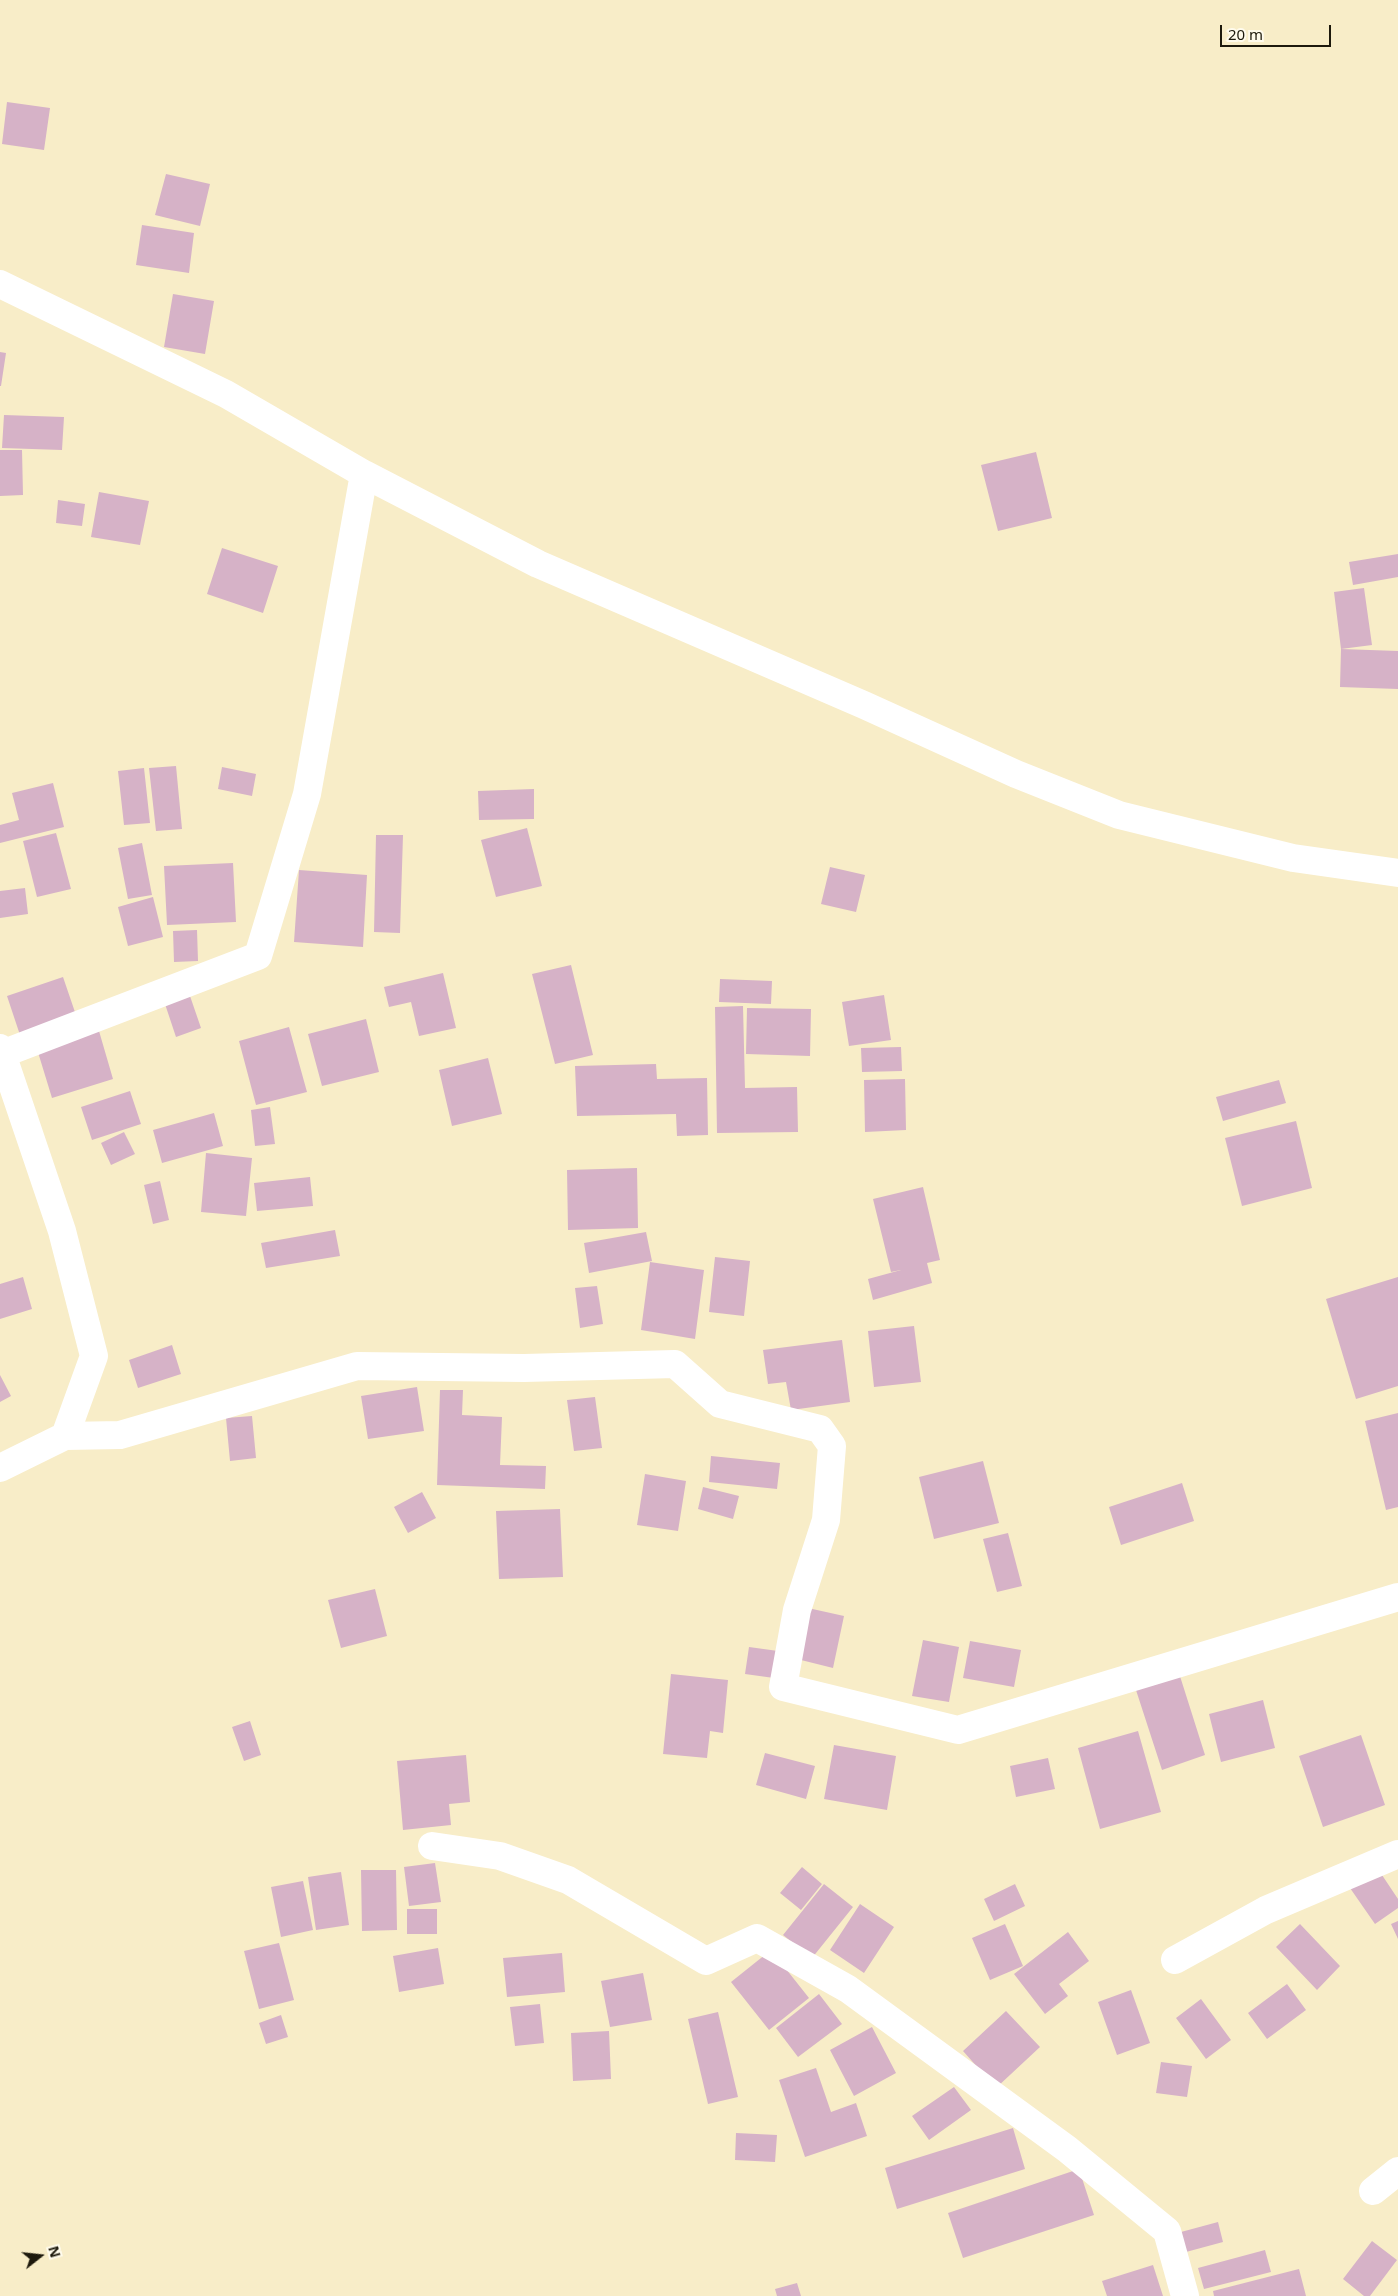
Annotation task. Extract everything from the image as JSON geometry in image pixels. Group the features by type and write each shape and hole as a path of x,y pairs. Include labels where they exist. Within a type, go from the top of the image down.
{"street":[{"path":"0,284 226,394 364,474 538,564 864,705 1016,774 1119,815 1293,858 1398,873"},
{"path":"64,1436 94,1356 62,1231 1,1051 258,956 307,794 364,474"},
{"path":"0,1468 64,1436 120,1435 357,1366 524,1368 675,1364 720,1404 820,1429 832,1446 826,1520 797,1610 783,1687 958,1730 1398,1597"},
{"path":"432,1846 500,1856 568,1880 706,1961 757,1938 848,1989 1067,2149 1167,2232 1185,2296"},
{"path":"1175,1960 1266,1910 1398,1854"},
{"path":"1373,2191 1398,2171"}],"building":[{"path":"7,102 50,108 44,150 2,144"},
{"path":"166,174 210,184 200,226 155,215"},
{"path":"142,225 194,233 189,273 136,265"},
{"path":"173,294 214,301 205,354 164,347"},
{"path":"0,352 6,353 1,386 0,386"},
{"path":"4,415 64,417 62,450 2,448"},
{"path":"0,450 22,450 23,495 0,496"},
{"path":"1036,452 1052,518 998,531 981,465"},
{"path":"99,492 149,501 140,545 91,537"},
{"path":"58,500 85,504 82,526 56,523"},
{"path":"222,548 278,566 263,613 207,594"},
{"path":"1398,554 1398,577 1353,585 1349,562"},
{"path":"1364,588 1372,645 1341,649 1334,592"},
{"path":"1341,649 1398,651 1398,689 1340,687"},
{"path":"176,766 182,829 156,831 149,768"},
{"path":"222,767 256,774 252,796 218,789"},
{"path":"144,768 150,823 124,825 118,771"},
{"path":"53,783 64,827 0,843 0,825 19,820 12,793"},
{"path":"534,789 534,819 479,820 478,791"},
{"path":"527,828 542,886 496,897 481,840"},
{"path":"56,833 71,889 37,897 23,841"},
{"path":"376,835 403,835 400,933 374,932"},
{"path":"142,843 152,895 128,899 118,848"},
{"path":"233,863 236,922 167,925 164,866"},
{"path":"830,867 865,875 856,912 821,904"},
{"path":"299,870 367,875 363,947 294,942"},
{"path":"25,888 28,914 0,918 0,891"},
{"path":"153,897 163,937 128,946 118,907"},
{"path":"197,930 198,961 174,962 173,931"},
{"path":"571,965 593,1055 555,1064 532,974"},
{"path":"443,973 456,1028 419,1036 411,1002 389,1007 384,987"},
{"path":"63,977 77,1018 21,1038 7,996"},
{"path":"720,979 772,981 771,1004 719,1002"},
{"path":"884,995 891,1040 849,1046 842,1002"},
{"path":"190,996 201,1028 176,1037 165,1004"},
{"path":"743,1006 745,1088 797,1087 798,1132 717,1133 715,1007"},
{"path":"747,1008 811,1009 810,1056 746,1054"},
{"path":"366,1019 379,1072 322,1086 308,1034"},
{"path":"289,1027 307,1092 256,1105 239,1041"},
{"path":"99,1031 113,1079 52,1098 37,1049"},
{"path":"901,1047 902,1071 862,1072 861,1048"},
{"path":"488,1058 502,1114 452,1126 439,1070"},
{"path":"656,1064 657,1079 707,1078 708,1135 677,1136 676,1114 577,1116 575,1066"},
{"path":"905,1079 906,1130 865,1132 864,1080"},
{"path":"1279,1080 1286,1103 1223,1121 1216,1097"},
{"path":"130,1091 141,1124 92,1140 81,1107"},
{"path":"270,1107 275,1144 255,1146 251,1110"},
{"path":"214,1113 223,1146 162,1163 153,1130"},
{"path":"1296,1121 1312,1188 1242,1206 1225,1138"},
{"path":"124,1132 135,1154 111,1165 101,1143"},
{"path":"206,1153 252,1158 246,1216 201,1212"},
{"path":"637,1168 638,1228 568,1230 567,1170"},
{"path":"310,1177 313,1206 257,1211 254,1183"},
{"path":"160,1181 169,1220 153,1224 144,1185"},
{"path":"923,1187 940,1260 927,1263 932,1283 873,1300 868,1279 901,1270 891,1272 873,1199"},
{"path":"335,1230 340,1256 266,1268 261,1243"},
{"path":"646,1232 652,1261 589,1273 584,1243"},
{"path":"715,1257 750,1261 744,1316 709,1312"},
{"path":"650,1262 704,1270 695,1339 641,1330"},
{"path":"23,1277 32,1309 0,1319 0,1284"},
{"path":"1398,1277 1398,1386 1356,1399 1326,1299"},
{"path":"597,1286 603,1324 580,1328 575,1288"},
{"path":"914,1326 921,1382 874,1387 868,1331"},
{"path":"842,1340 850,1402 791,1410 786,1382 768,1384 763,1350"},
{"path":"172,1345 181,1374 138,1388 129,1360"},
{"path":"0,1375 11,1396 0,1402"},
{"path":"417,1387 424,1431 368,1439 361,1396"},
{"path":"440,1390 463,1390 462,1415 502,1417 500,1465 546,1466 545,1489 437,1485"},
{"path":"595,1397 602,1448 574,1451 567,1400"},
{"path":"1398,1413 1398,1507 1386,1510 1365,1421"},
{"path":"252,1416 256,1458 230,1461 226,1418"},
{"path":"711,1456 780,1463 777,1489 709,1482"},
{"path":"983,1461 999,1523 934,1539 919,1477"},
{"path":"645,1474 686,1481 678,1531 637,1525"},
{"path":"1182,1483 1194,1521 1121,1545 1109,1507"},
{"path":"703,1487 739,1496 733,1519 698,1509"},
{"path":"422,1492 436,1518 408,1533 394,1507"},
{"path":"560,1509 563,1577 499,1579 496,1511"},
{"path":"1008,1533 1022,1586 997,1592 983,1539"},
{"path":"375,1589 387,1636 341,1648 328,1600"},
{"path":"808,1608 844,1616 833,1668 797,1659"},
{"path":"923,1640 959,1647 949,1702 912,1696"},
{"path":"970,1641 1021,1650 1014,1687 963,1678"},
{"path":"749,1647 778,1651 774,1678 745,1674"},
{"path":"1179,1673 1205,1755 1162,1770 1135,1687"},
{"path":"671,1674 728,1680 723,1733 710,1731 707,1758 663,1754"},
{"path":"1263,1700 1275,1748 1221,1762 1209,1714"},
{"path":"250,1721 261,1755 244,1761 232,1727"},
{"path":"1138,1731 1161,1812 1100,1829 1078,1748"},
{"path":"1361,1735 1385,1805 1323,1827 1299,1756"},
{"path":"834,1745 896,1756 887,1810 824,1799"},
{"path":"765,1753 815,1766 806,1799 756,1785"},
{"path":"466,1755 470,1802 449,1804 451,1825 403,1830 397,1761"},
{"path":"1048,1758 1055,1789 1016,1797 1010,1766"},
{"path":"435,1863 441,1902 409,1906 404,1867"},
{"path":"802,1867 822,1884 801,1910 780,1893"},
{"path":"1378,1869 1398,1899 1398,1908 1375,1924 1350,1888"},
{"path":"361,1870 396,1870 397,1930 362,1931"},
{"path":"341,1872 349,1925 316,1930 308,1877"},
{"path":"303,1881 313,1930 281,1937 271,1887"},
{"path":"824,1884 853,1907 812,1958 783,1935"},
{"path":"1015,1884 1025,1906 994,1921 984,1899"},
{"path":"860,1904 894,1927 864,1973 830,1950"},
{"path":"407,1909 437,1909 437,1934 407,1934"},
{"path":"1398,1921 1398,1939 1391,1924"},
{"path":"1005,1924 1023,1966 990,1980 972,1938"},
{"path":"1300,1924 1340,1966 1317,1990 1276,1947"},
{"path":"1068,1932 1089,1961 1059,1984 1068,1996 1045,2014 1014,1974"},
{"path":"279,1943 294,2000 259,2009 244,1951"},
{"path":"438,1948 444,1984 399,1992 393,1956"},
{"path":"771,1950 809,1998 769,2030 731,1982"},
{"path":"562,1953 565,1992 507,1997 503,1958"},
{"path":"643,1973 652,2020 610,2027 601,1981"},
{"path":"1287,1984 1306,2010 1267,2039 1248,2013"},
{"path":"1131,1990 1150,2043 1117,2055 1098,2002"},
{"path":"819,1994 842,2024 798,2057 776,2028"},
{"path":"1201,1999 1231,2040 1206,2059 1176,2018"},
{"path":"540,2004 544,2043 515,2046 510,2007"},
{"path":"1006,2011 1040,2047 996,2088 963,2051"},
{"path":"718,2012 738,2097 708,2104 688,2019"},
{"path":"281,2015 288,2037 266,2044 259,2023"},
{"path":"872,2027 896,2073 854,2096 830,2050"},
{"path":"609,2031 611,2079 573,2081 571,2033"},
{"path":"1161,2062 1192,2066 1187,2097 1156,2093"},
{"path":"816,2068 831,2112 856,2103 867,2136 805,2157 779,2080"},
{"path":"954,2087 971,2110 929,2140 912,2116"},
{"path":"1013,2128 1025,2169 897,2209 885,2168"},
{"path":"736,2133 777,2135 775,2162 735,2160"},
{"path":"1079,2169 1094,2215 963,2258 948,2213"},
{"path":"1218,2222 1223,2242 1186,2252 1181,2232"},
{"path":"1372,2241 1397,2260 1370,2296 1364,2296 1343,2279"},
{"path":"1265,2250 1271,2272 1204,2289 1198,2268"},
{"path":"1153,2265 1163,2296 1107,2296 1102,2281"},
{"path":"1299,2269 1306,2296 1214,2296 1213,2291"},
{"path":"797,2283 801,2296 777,2296 775,2289"}]}
